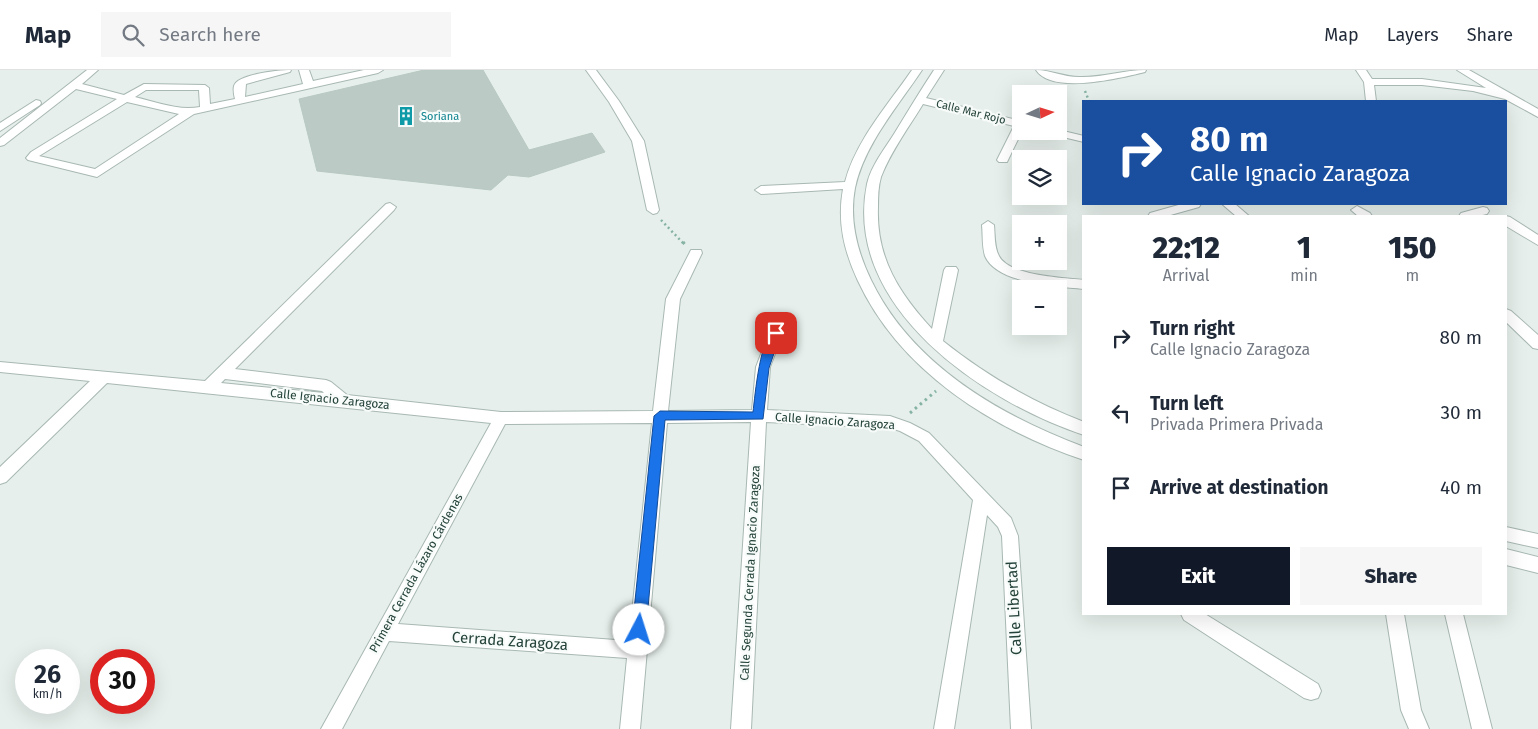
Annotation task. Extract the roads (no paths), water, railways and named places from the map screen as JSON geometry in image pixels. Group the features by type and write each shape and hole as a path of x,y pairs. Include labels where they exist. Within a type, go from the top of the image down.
{"street":[{"path":"0,128 22,114 78,70"},
{"path":"0,143 93,70"},
{"path":"240,101 239,86 242,82 286,70"},
{"path":"304,70 309,85"},
{"path":"73,85 177,111 190,112 375,70"},
{"path":"591,70 614,101 638,141 653,210"},
{"path":"916,70 870,141 850,185 847,198 847,220 851,250 862,279 880,313 904,341 934,371 974,401 1013,425 1082,453"},
{"path":"939,70 880,164 870,204 871,228 876,255 888,281 908,314 936,342 986,382 1056,420 1082,428"},
{"path":"1042,70 1041,72 1047,76 1073,81 1094,81 1141,70"},
{"path":"1361,70 1369,82 1370,100"},
{"path":"1462,70 1483,86 1508,97 1538,114"},
{"path":"1483,86 1487,70"},
{"path":"1369,82 1429,81 1483,86"},
{"path":"190,112 97,174 32,158 35,154 123,98 147,86 195,85 204,88 205,109"},
{"name":"Calle Mar Rojo","path":"920,100 1012,122"},
{"path":"1068,135 1082,139"},
{"path":"1003,160 1013,140"},
{"path":"761,190 850,185"},
{"path":"1157,215 1192,205"},
{"path":"1229,205 1242,215"},
{"path":"208,387 390,207"},
{"path":"1468,215 1484,207 1496,215"},
{"path":"1507,221 1538,241"},
{"path":"988,225 992,256 999,266 1010,273 1082,285"},
{"path":"630,729 673,299 696,253"},
{"path":"936,342 951,270"},
{"path":"1507,315 1526,330 1538,344"},
{"name":"Calle Segunda Cerrada Ignacio Zaragoza","path":"741,729 763,368 776,333"},
{"name":"Calle Ignacio Zaragoza","path":"0,367 343,400 501,418 759,416 890,422 905,426 924,437 982,497"},
{"path":"222,373 326,386 343,400"},
{"path":"0,478 104,377"},
{"name":"Primera Cerrada Lázaro Cárdenas","path":"331,729 501,418"},
{"path":"944,729 982,497"},
{"name":"Calle Libertad","path":"982,497 1005,522 1010,536 1021,729"},
{"path":"1507,534 1538,541"},
{"path":"1507,557 1538,564"},
{"path":"1192,615 1310,691"},
{"path":"1396,615 1411,710 1419,729"},
{"path":"1454,615 1482,729"},
{"name":"Cerrada Zaragoza","path":"384,632 637,650"}],"place":[{"name":"Soriana","path":"406,116"}]}
